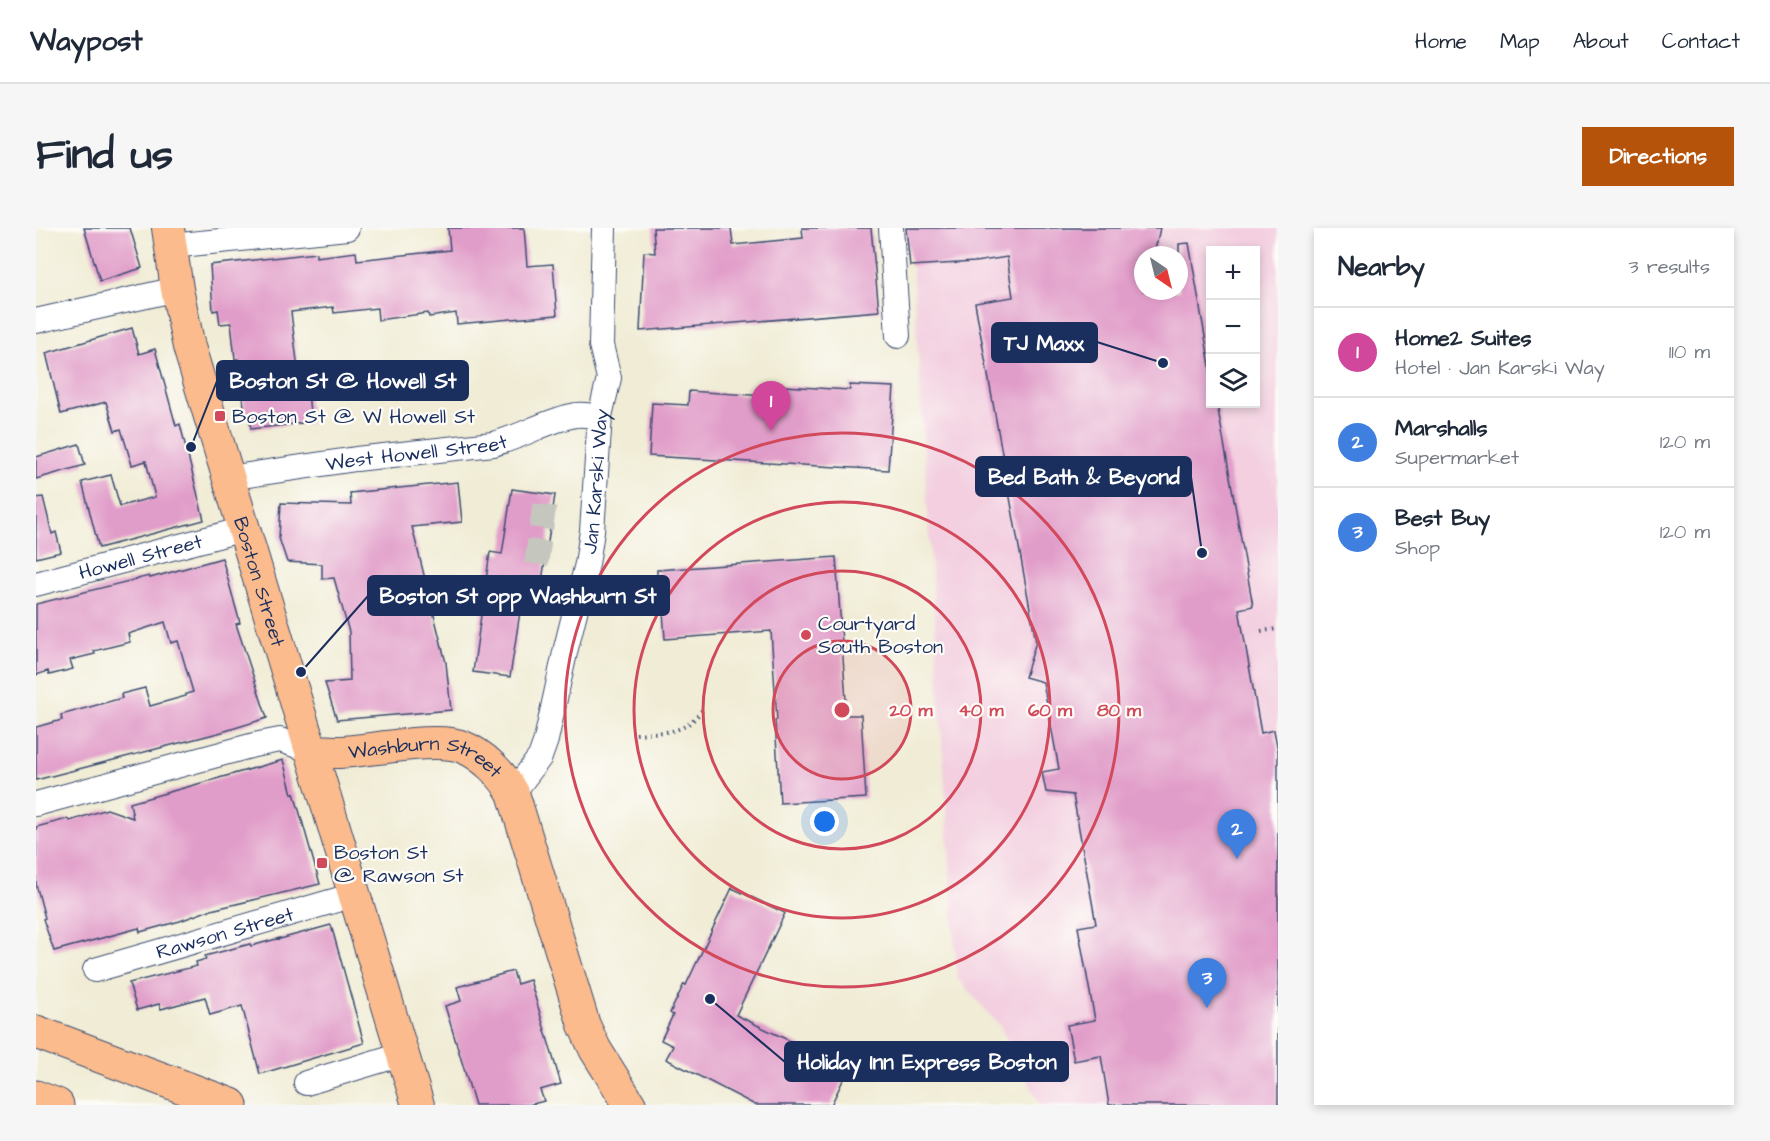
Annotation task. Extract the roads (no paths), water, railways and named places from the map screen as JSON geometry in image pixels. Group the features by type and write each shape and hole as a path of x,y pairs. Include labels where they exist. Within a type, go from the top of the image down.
{"highway":[{"path":"36,1032 231,1105"},
{"path":"36,1097 57,1105"}],"main road":[{"name":"Boston Street","path":"169,237 189,347 418,1105"},
{"name":"Washburn Street","path":"312,751 340,752 430,743 453,744 463,747 503,778 513,794 584,1025 595,1049 630,1105"}],"street":[{"path":"169,237 347,228"},
{"name":"Jan Karski Way","path":"513,794 540,757 546,740 587,564 592,531 600,416 609,378 601,345 604,228"},
{"path":"891,228 898,336"},
{"path":"36,321 177,289"},
{"name":"West Howell Street","path":"228,478 356,459 493,444 513,439 549,422 568,417 600,416"},
{"name":"Howell Street","path":"36,584 244,529"},
{"name":"Washburn Street","path":"36,804 280,740 312,751"},
{"name":"Rawson Street","path":"94,970 354,895"},
{"path":"306,1083 402,1054"}],"tunnel":[{"path":"531,600 546,494"}],"place":[{"name":"TJ Maxx","path":"1163,363"},
{"name":"Boston St @ W Howell St","path":"220,416"},
{"name":"Home2 Suites","path":"771,431"},
{"name":"Boston St @ Howell St","path":"191,447"},
{"name":"Bed Bath & Beyond","path":"1202,553"},
{"name":"Courtyard South Boston","path":"806,635"},
{"name":"Boston St opp Washburn St","path":"301,672"},
{"name":"Marshalls","path":"1237,859"},
{"name":"Boston St @ Rawson St","path":"322,863"},
{"name":"Holiday Inn Express Boston","path":"710,999"},
{"name":"Best Buy","path":"1207,1008"}]}
